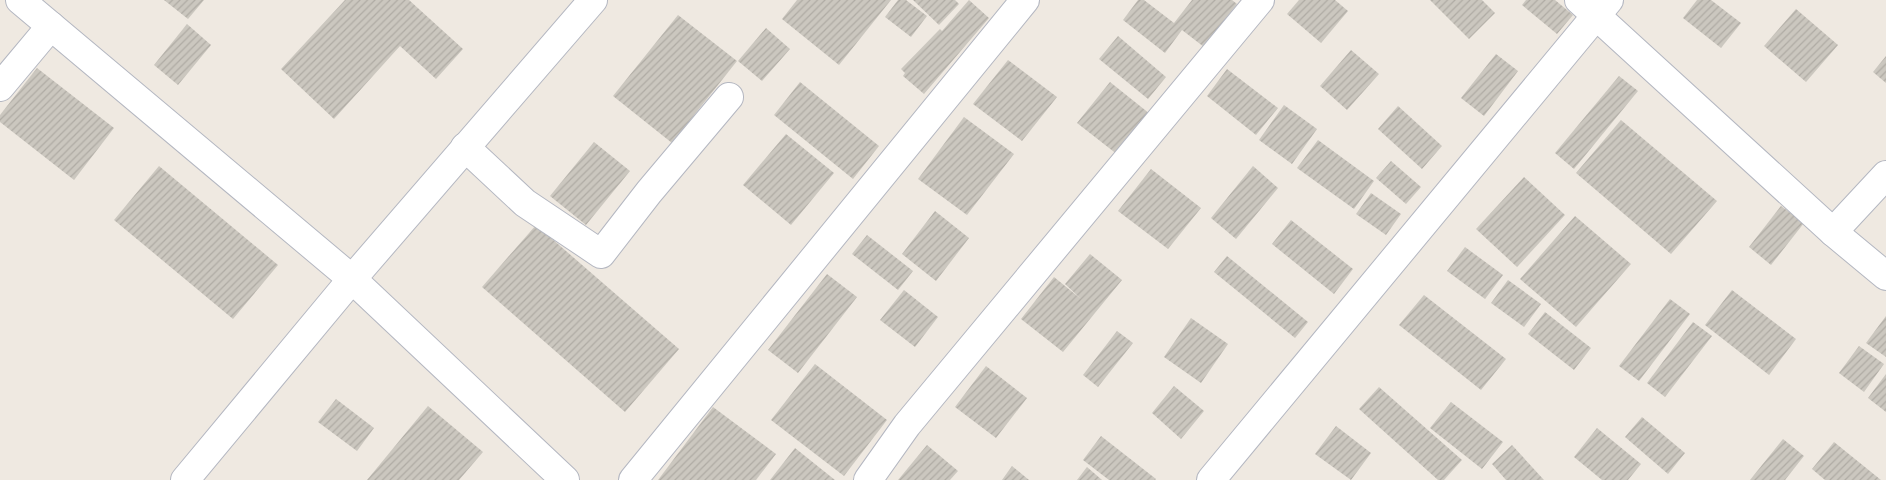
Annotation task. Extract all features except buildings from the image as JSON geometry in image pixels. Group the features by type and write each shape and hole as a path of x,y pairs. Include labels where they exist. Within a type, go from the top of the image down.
{"street":[{"path":"20,0 352,279 565,480"},
{"path":"184,480 352,279 593,0"},
{"path":"633,480 1025,0"},
{"path":"868,480 907,425 1260,0"},
{"path":"1211,480 1595,5 1833,232 1886,276"},
{"path":"0,87 50,26"},
{"path":"465,147 525,203 601,254 649,192 729,97"},
{"path":"1833,232 1886,175"}]}
